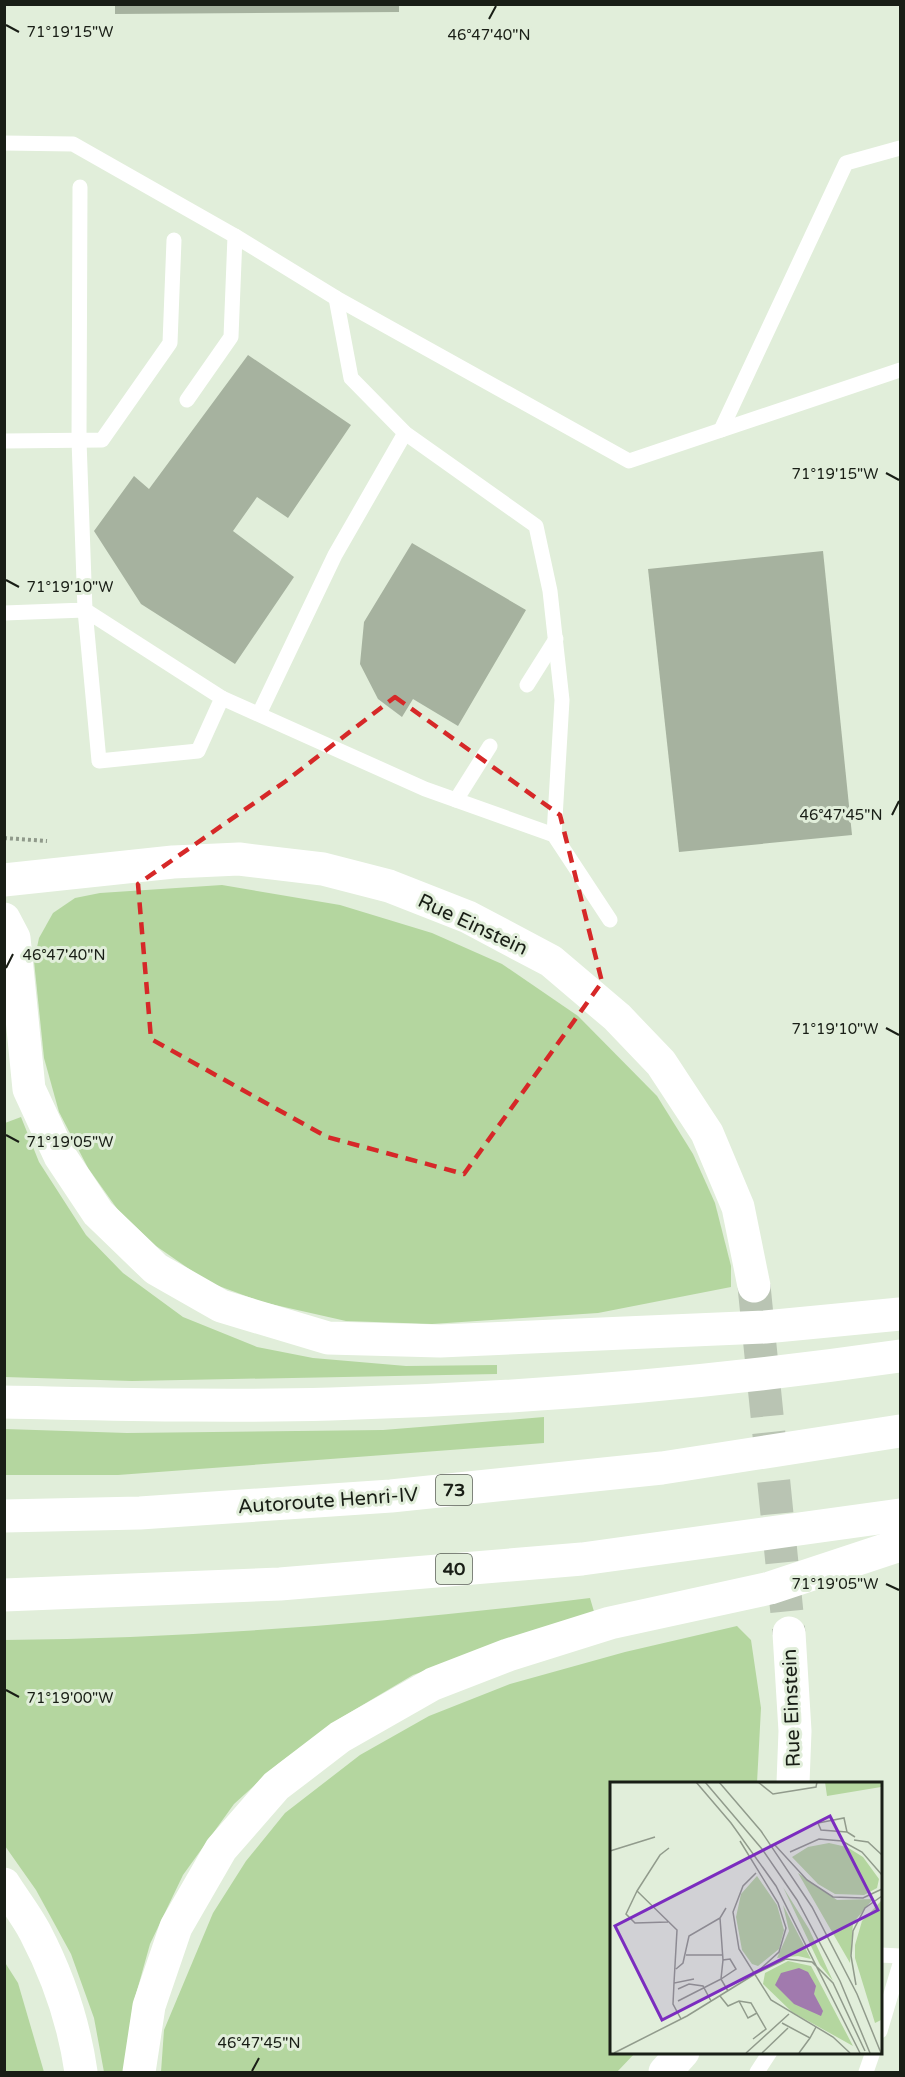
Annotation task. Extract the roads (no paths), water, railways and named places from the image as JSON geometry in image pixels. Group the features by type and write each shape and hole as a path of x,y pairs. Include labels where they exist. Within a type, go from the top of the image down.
{"main road":[{"name":"Rue Einstein","path":"4,880 173,862 238,859 323,868 388,886 468,917 551,961 617,1017 661,1063 707,1133 738,1207 754,1286"},
{"path":"4,919 14,938 29,1089 60,1156 98,1213 156,1269 221,1306 328,1338 440,1341 765,1327 900,1314"},
{"path":"4,1402 258,1404 413,1401 577,1391 814,1368 900,1356"},
{"name":"Autoroute Henri-IV","path":"4,1516 140,1514 391,1496 662,1468 900,1431"},
{"name":"40","path":"4,1595 280,1584 571,1560 900,1515"},
{"path":"139,2073 149,2006 177,1927 221,1849 276,1786 340,1737 433,1684 508,1655 610,1623 771,1588 900,1545"},
{"name":"Rue Einstein","path":"789,1633 795,1731 793,1782"},
{"path":"4,1884 34,1930 61,1989 77,2047 81,2073"},
{"path":"665,2073 681,2053"}],"lane":[{"path":"4,143 73,144 235,236 336,298 629,461 900,370"},
{"path":"721,430 846,163 900,148"},
{"path":"80,188 79,440 86,610 99,761 198,751 222,698"},
{"path":"187,400 231,337 235,236"},
{"path":"4,441 102,440 170,343 174,240"},
{"path":"336,298 351,378 405,432 536,526 550,591 562,700 554,835 610,920"},
{"path":"259,714 335,555 405,432"},
{"path":"4,613 86,610 222,698 425,789 554,835"},
{"path":"527,685 556,639"},
{"path":"456,800 490,746"},
{"path":"881,1955 900,1956"},
{"path":"881,2025 900,1964"},
{"path":"757,2073 769,2053"},
{"path":"866,2073 873,2053"}],"tunnel":[{"path":"754,1286 789,1633"}]}
